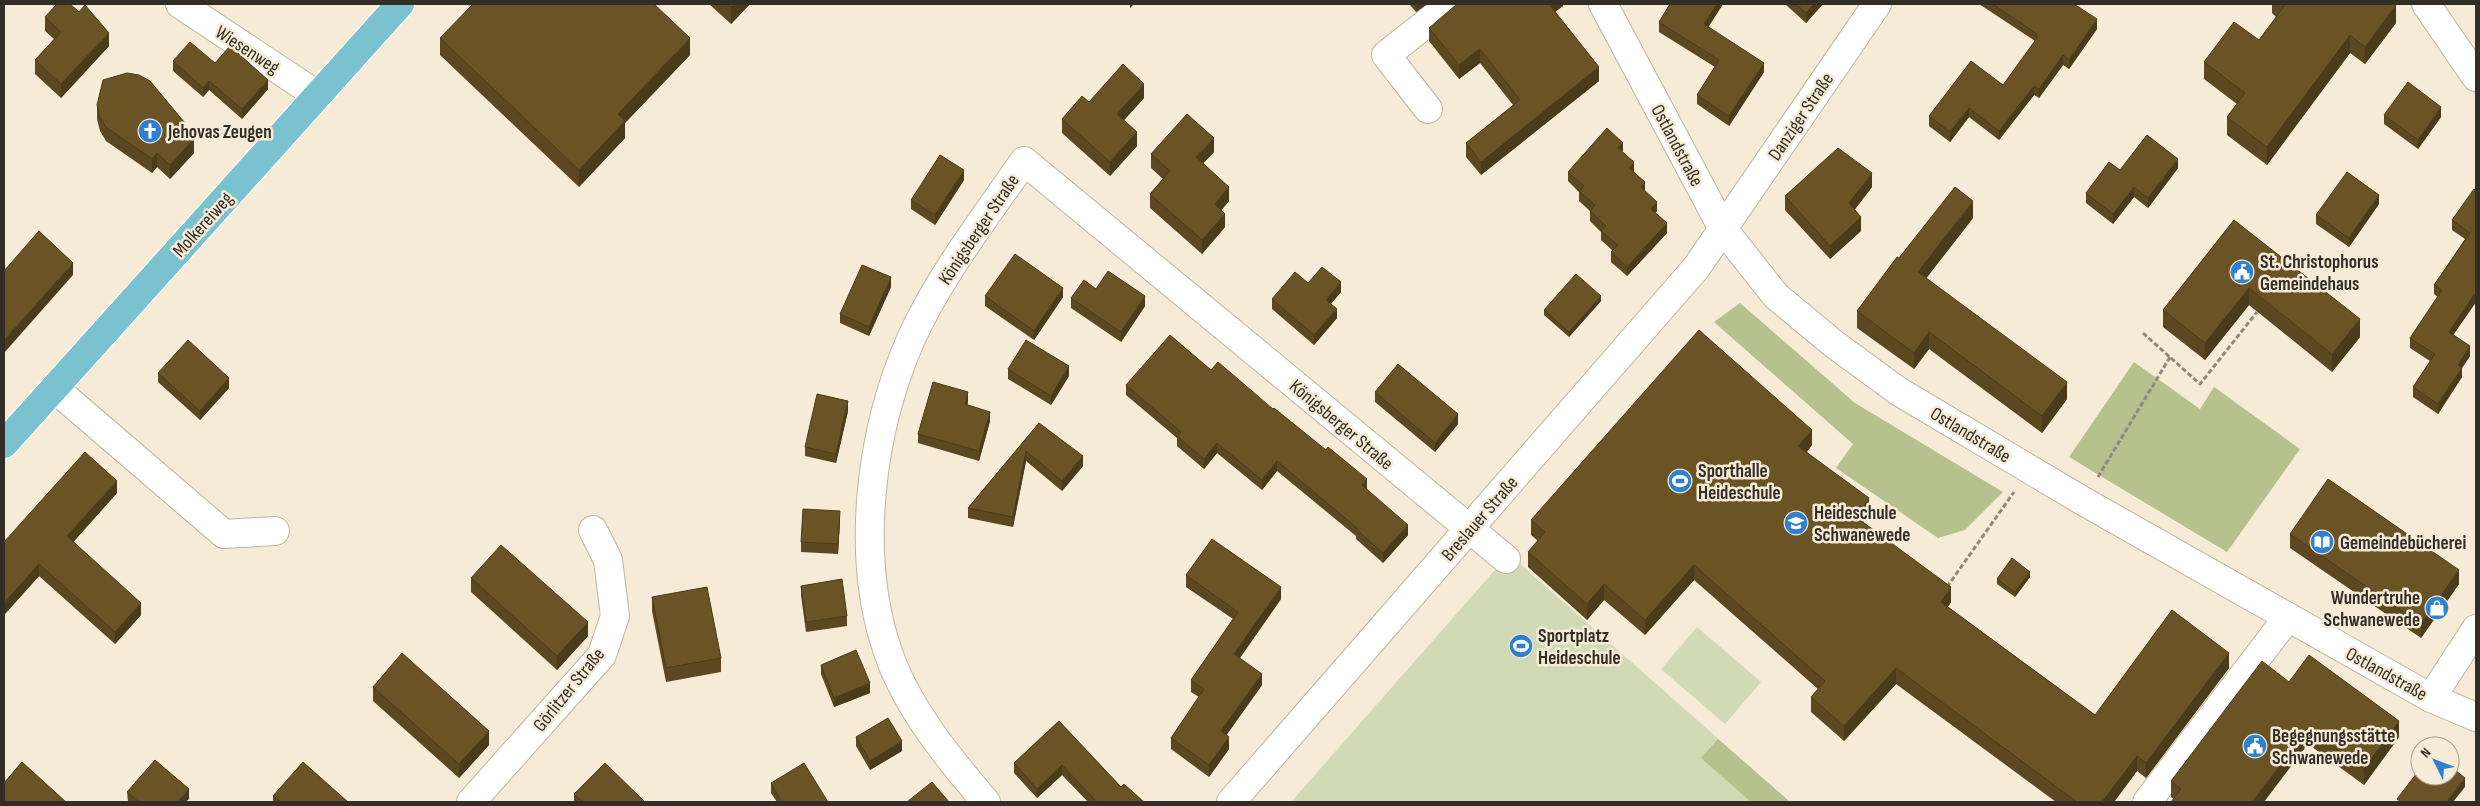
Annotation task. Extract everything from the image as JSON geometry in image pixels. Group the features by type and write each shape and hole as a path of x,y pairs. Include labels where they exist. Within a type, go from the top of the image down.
{"main road":[{"name":"Molkereiweg","path":"4,444 400,4"}],"street":[{"name":"Wiesenweg","path":"180,4 317,95"},
{"path":"1428,109 1386,55 1451,4"},
{"name":"Ostlandstraße","path":"1603,4 1723,229 1776,296 1834,344 1898,391 2083,501 2431,698 2476,717"},
{"name":"Danziger Straße","path":"1723,229 1877,4"},
{"path":"2426,4 2476,77"},
{"name":"Königsberger Straße","path":"986,802 948,758 907,693 889,656 876,612 872,572 870,503 881,433 896,378 912,338 938,289 1024,161 1468,530"},
{"name":"Breslauer Straße","path":"1231,802 1696,268 1723,229"},
{"path":"54,388 224,534 276,531"},
{"name":"Görlitzer Straße","path":"471,802 602,655 615,616 608,560 592,530"},
{"path":"1468,530 1506,558"},
{"path":"2147,802 2288,617"},
{"path":"2431,698 2476,629"}],"path":[{"path":"2143,333 2200,384 2258,312"},
{"path":"2083,501 2170,357"},
{"path":"1946,587 2030,470"}],"green space":[{"path":"1740,303 1855,403 2003,492 1965,530 1938,538 1836,468 1853,444 1714,322"},
{"path":"2134,362 2200,409 2214,387 2300,449 2227,552 2069,457"},
{"name":"Sportplatz Heideschule","path":"1509,554 1790,802 1291,802"},
{"path":"1697,627 1761,682 1725,724 1661,669"},
{"path":"1718,739 1790,802 1751,802 1701,758"}],"building":[{"path":"57,4 70,4 79,12 85,5 109,33 61,84 35,60 61,32 45,17"},
{"path":"473,4 654,4 690,38 618,114 625,121 579,170 440,38"},
{"path":"1457,4 1549,4 1599,67 1481,162 1466,143 1520,100 1480,49 1459,65 1429,28"},
{"path":"1670,4 1717,4 1704,24 1764,63 1729,116 1697,95 1719,60 1659,22"},
{"path":"1796,4 1814,4 1806,13"},
{"path":"1993,4 2074,4 2097,19 2069,60 2063,55 2039,89 2034,86 1999,131 1969,108 1950,132 1929,116 1971,61 2003,85 2037,38 2037,34"},
{"path":"2283,4 2396,5 2365,47 2350,35 2267,147 2227,117 2245,93 2204,62 2234,22 2259,40 2285,5"},
{"path":"190,42 215,63 230,46 268,80 242,109 209,81 203,88 173,61"},
{"path":"1123,64 1144,84 1117,114 1137,132 1110,162 1062,119 1082,96 1089,102"},
{"path":"127,73 139,75 150,81 185,123 181,127 194,139 170,165 157,153 152,159 106,127 100,117 97,105 103,80"},
{"path":"2408,82 2441,107 2418,140 2384,115"},
{"path":"1187,114 1214,138 1196,157 1229,187 1215,204 1225,214 1202,240 1150,194 1170,171 1151,154"},
{"path":"1607,128 1623,143 1618,148 1634,162 1629,168 1645,182 1641,187 1657,202 1651,209 1667,223 1627,267 1611,252 1618,245 1601,231 1606,226 1590,211 1595,205 1579,191 1584,186 1568,172"},
{"path":"2147,135 2178,159 2148,198 2134,187 2113,214 2086,193 2109,162 2120,170"},
{"path":"1838,148 1872,173 1849,203 1861,217 1830,246 1785,196"},
{"path":"940,155 964,170 935,215 911,200"},
{"path":"2347,172 2379,195 2349,238 2316,215"},
{"path":"1955,187 1973,201 1918,272 2067,382 2042,416 1929,332 1914,353 1857,311 1897,257 1899,258"},
{"path":"2474,189 2476,191 2476,292 2449,332 2470,346 2458,365 2462,368 2438,404 2413,387 2435,354 2410,338 2442,290 2434,285 2470,233 2452,220"},
{"name":"St. Christophorus Gemeindehaus","path":"2234,220 2360,319 2332,354 2249,288 2205,343 2163,310"},
{"path":"39,231 73,263 4,340 4,271"},
{"path":"1015,254 1063,288 1034,331 985,296"},
{"path":"862,265 891,277 869,327 840,314"},
{"path":"1322,267 1341,282 1326,300 1337,309 1314,335 1272,299 1295,272 1308,283"},
{"path":"1108,271 1145,296 1121,332 1071,298 1084,280 1096,289"},
{"path":"1576,274 1601,296 1569,332 1544,310"},
{"path":"1699,330 1812,430 1798,446 1869,498 1856,517 1951,587 1941,602 2095,715 2172,610 2229,653 2146,763 2137,756 2102,802 2077,802 1896,668 1844,726 1811,697 1825,681 1694,565 1645,620 1604,584 1587,604 1528,552 1545,532 1531,520"},
{"path":"1170,335 1211,370 1218,362 1273,409 1326,450 1328,447 1367,479 1362,485 1408,525 1383,553 1357,528 1277,461 1262,480 1217,443 1204,459 1177,436 1181,432 1126,385"},
{"path":"188,340 229,378 200,411 158,373"},
{"path":"1026,340 1069,366 1051,396 1008,369"},
{"path":"1398,364 1458,414 1435,443 1375,392"},
{"path":"933,382 968,392 965,404 990,412 979,451 918,434"},
{"path":"817,394 848,401 836,454 805,447"},
{"path":"1039,423 1083,456 1062,481 1026,451 1013,517 968,508"},
{"path":"85,452 117,481 67,536 141,603 115,632 39,564 4,603 4,542"},
{"path":"2328,479 2459,570 2421,624 2290,534"},
{"path":"803,509 840,511 838,544 801,542"},
{"path":"1212,539 1281,587 1234,654 1262,674 1221,731 1229,737 1209,765 1171,738 1204,689 1191,680 1238,612 1186,575"},
{"path":"501,545 588,622 557,656 471,578"},
{"path":"2012,558 2030,572 2015,592 1997,579"},
{"path":"842,579 847,616 806,622 801,586"},
{"path":"707,587 721,658 666,668 652,597"},
{"path":"856,650 870,683 834,698 821,665"},
{"path":"402,653 489,731 459,764 373,687"},
{"name":"Begegnungsstätte Schwanewede","path":"2309,655 2399,721 2364,769 2308,728 2252,802 2171,802 2181,789 2171,781 2262,661 2289,682"},
{"path":"888,718 902,741 870,761 856,737"},
{"path":"1059,721 1121,787 1124,784 1144,802 1097,802 1062,765 1037,789 1014,763"},
{"path":"155,760 189,789 177,802 139,802 127,792"},
{"path":"22,762 66,802 6,802 4,800 4,783"},
{"path":"303,762 348,802 281,802 273,796"},
{"path":"605,763 645,802 583,802 574,794"},
{"path":"804,763 828,802 782,802 771,783"},
{"path":"2460,774 2465,778 2460,784"},
{"path":"932,782 949,802 907,802"},
{"path":"2410,782 2410,786 2459,786 2446,802 2401,802 2397,799"}],"place":[{"name":"Jehovas Zeugen","path":"150,131"},
{"name":"St. Christophorus Gemeindehaus","path":"2242,272"},
{"name":"Sporthalle Heideschule","path":"1680,481"},
{"name":"Heideschule Schwanewede","path":"1796,523"},
{"name":"Gemeindebücherei","path":"2322,542"},
{"name":"Wundertruhe Schwanewede","path":"2437,608"},
{"name":"Sportplatz Heideschule","path":"1521,646"},
{"name":"Begegnungsstätte Schwanewede","path":"2255,746"}]}
